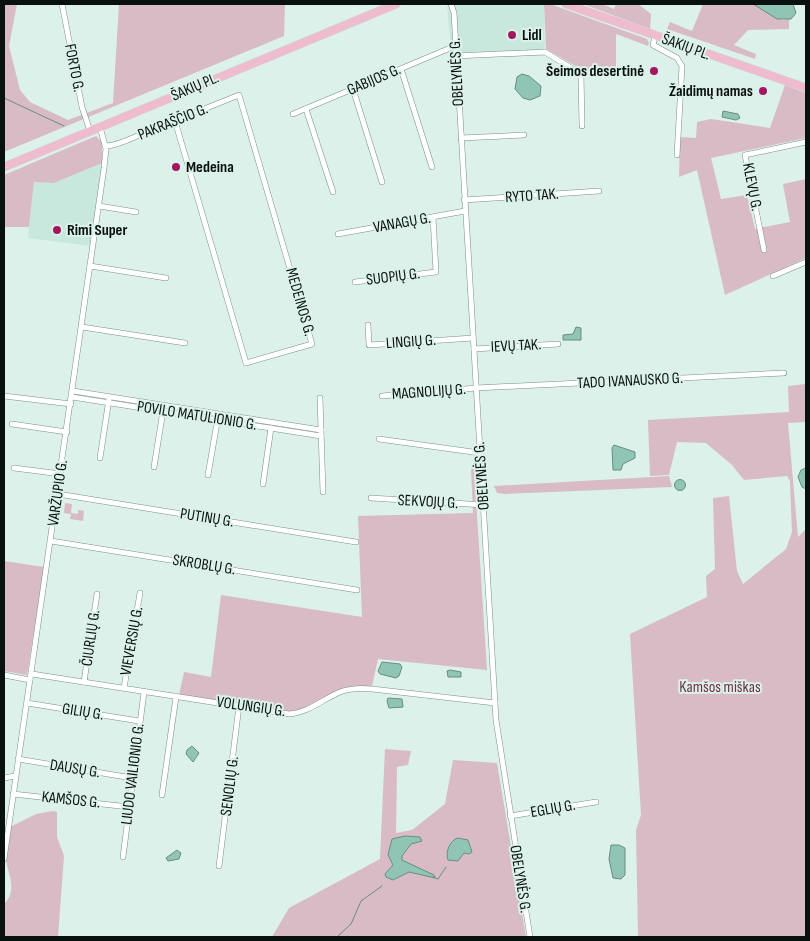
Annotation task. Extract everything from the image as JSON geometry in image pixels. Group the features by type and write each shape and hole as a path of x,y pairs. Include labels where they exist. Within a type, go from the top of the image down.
{"main road":[{"name":"ŠAKIŲ PL.","path":"4,167 396,4"},
{"name":"ŠAKIŲ PL.","path":"386,8 400,4"},
{"name":"ŠAKIŲ PL.","path":"566,4 806,88"}],"street":[{"name":"FORTO G.","path":"62,4 82,107 90,131"},
{"name":"OBELYNĖS G.","path":"451,4 454,13 455,56 495,703 510,816 530,937"},
{"name":"OBELYNĖS G.","path":"454,13 457,4"},
{"path":"654,36 653,45 677,58 682,66 677,154"},
{"name":"GABIJOS G.","path":"293,114 455,46"},
{"path":"455,56 547,52 581,74 582,126"},
{"path":"400,69 432,167"},
{"path":"353,89 382,182"},
{"name":"PAKRAŠČIO G.","path":"106,146 117,144 239,95"},
{"name":"MEDEINOS G.","path":"175,120 246,363 312,344 239,95"},
{"path":"306,109 333,192"},
{"name":"VARŽUPIO G.","path":"4,859 6,828 13,794 52,541 99,206 106,146 100,127"},
{"path":"461,138 524,135"},
{"name":"KLEVŲ G.","path":"764,250 745,155 806,142"},
{"name":"RYTO TAK.","path":"464,200 599,191"},
{"path":"99,206 136,212"},
{"name":"VANAGŲ G.","path":"338,234 465,211"},
{"name":"SUOPIŲ G.","path":"355,282 436,272 433,217"},
{"path":"774,276 806,262"},
{"path":"90,266 166,278"},
{"name":"LINGIŲ G.","path":"368,325 369,345 473,338"},
{"path":"82,327 185,343"},
{"name":"IEVŲ TAK.","path":"474,348 558,344"},
{"name":"TADO IVANAUSKO G.","path":"476,388 784,373"},
{"name":"MAGNOLIJŲ G.","path":"382,396 476,388"},
{"name":"POVILO MATULIONIO G.","path":"72,394 321,433"},
{"path":"4,396 71,404"},
{"path":"320,398 323,492"},
{"path":"100,458 109,400"},
{"name":"POVILO MATULIONIO G.","path":"109,400 163,411 218,417 271,428 321,433"},
{"path":"154,467 163,411"},
{"path":"208,475 218,417"},
{"path":"12,424 67,432"},
{"path":"263,484 271,428"},
{"path":"379,439 480,453"},
{"path":"14,468 61,474"},
{"name":"PUTINŲ G.","path":"58,494 356,542"},
{"name":"SEKVOJŲ G.","path":"372,498 484,505"},
{"name":"SKROBLŲ G.","path":"52,541 357,590"},
{"name":"VIEVERSIŲ G.","path":"124,688 140,593"},
{"name":"ČIURLIŲ G.","path":"84,682 97,594"},
{"name":"VOLUNGIŲ G.","path":"4,675 84,682 295,713 340,692 362,688 495,703"},
{"name":"LIUDO VAILIONIO G.","path":"123,857 144,692"},
{"path":"162,795 176,697"},
{"name":"GILIŲ G.","path":"27,703 140,721"},
{"name":"SENOLIŲ G.","path":"219,866 239,706"},
{"name":"DAUSŲ G.","path":"18,759 132,778"},
{"path":"4,778 15,776"},
{"name":"KAMŠOS G.","path":"13,794 129,806"},
{"name":"EGLIŲ G.","path":"510,816 596,802"}],"shaded area":[{"path":"454,4 544,4 545,55 452,59 447,6"},
{"path":"753,4 793,4 796,13 791,19 777,19"},
{"path":"522,74 529,76 541,86 540,96 530,100 523,98 515,89 517,77"},
{"path":"723,111 738,114 740,118 736,120 722,117"},
{"path":"102,163 91,246 28,238 34,182 54,183"},
{"path":"576,327 581,328 581,340 563,340 563,335 573,334"},
{"path":"614,445 635,452 635,458 623,464 621,470 613,470 612,448"},
{"path":"806,468 806,489 802,487 798,477 801,470"},
{"path":"680,479 686,485 680,491 674,485"},
{"path":"382,662 400,664 402,667 399,676 396,678 380,674 378,671"},
{"path":"447,671 461,672 461,677 448,677"},
{"path":"388,698 402,699 403,707 389,708"},
{"path":"192,746 199,753 193,762 186,754 187,750"},
{"path":"405,836 420,837 422,841 411,844 402,856 402,860 434,875 435,878 409,872 393,880 386,877 385,874 393,865 388,855 392,839"},
{"path":"458,838 468,840 472,852 469,854 464,853 458,861 448,860 447,853 449,847"},
{"path":"611,845 619,845 625,848 625,875 621,879 613,878 609,859"},
{"path":"177,850 181,853 179,859 168,861 166,858"}],"green space":[{"path":"4,4 17,4 9,46 20,90 30,102 68,120 113,103 119,4 285,4 284,36 4,152"},
{"path":"544,4 550,4 647,39 648,46 616,34 616,72 586,72 546,49"},
{"path":"583,4 602,4 614,9 616,4 638,4 651,14 650,29"},
{"path":"703,4 753,4 782,20 789,19 789,29 748,30 734,45 756,54 755,59 667,29 670,22 692,31"},
{"path":"785,85 806,93 806,138 711,158 721,199 747,195 755,229 790,222 783,184 806,179 806,258 725,295 697,170 679,177 680,137 696,138 697,122 711,119 770,128"},
{"path":"96,136 102,142 102,163 54,183 34,182 29,227 4,227 4,175"},
{"name":"Kamšos miškas","path":"806,384 806,422 788,423 798,537 806,529 806,937 638,937 636,830 641,815 630,634 707,597 706,576 715,569 713,498 729,496 737,571 743,584 786,549 792,532 790,481 787,476 744,480 732,465 706,443 677,442 669,475 650,476 648,420 789,412 788,386"},
{"path":"474,468 487,670 378,659 372,686 362,686 302,710 291,712 179,695 184,672 211,677 221,595 362,617 358,516 473,513 471,469"},
{"path":"669,476 672,487 504,494 497,493 494,486"},
{"path":"65,503 72,504 71,513 78,514 78,510 84,511 83,521 70,519 71,514 64,513"},
{"path":"4,561 44,567 27,675 4,671"},
{"path":"385,749 411,751 408,765 397,767 396,833 412,830 445,804 453,760 497,763 526,937 272,937 289,908 380,859"},
{"path":"57,812 57,837 64,856 58,937 4,937 4,904 8,899 11,888 6,855 10,827 36,814"}],"waterway":[{"path":"4,98 64,126"},
{"path":"433,877 438,879 446,867"},
{"path":"337,937 351,924 361,901 382,886"}],"place":[{"name":"Lidl","path":"512,35"},
{"name":"Šeimos desertinė","path":"654,71"},
{"name":"Žaidimų namas","path":"763,91"},
{"name":"Medeina","path":"176,167"},
{"name":"Rimi Super","path":"57,230"}]}
